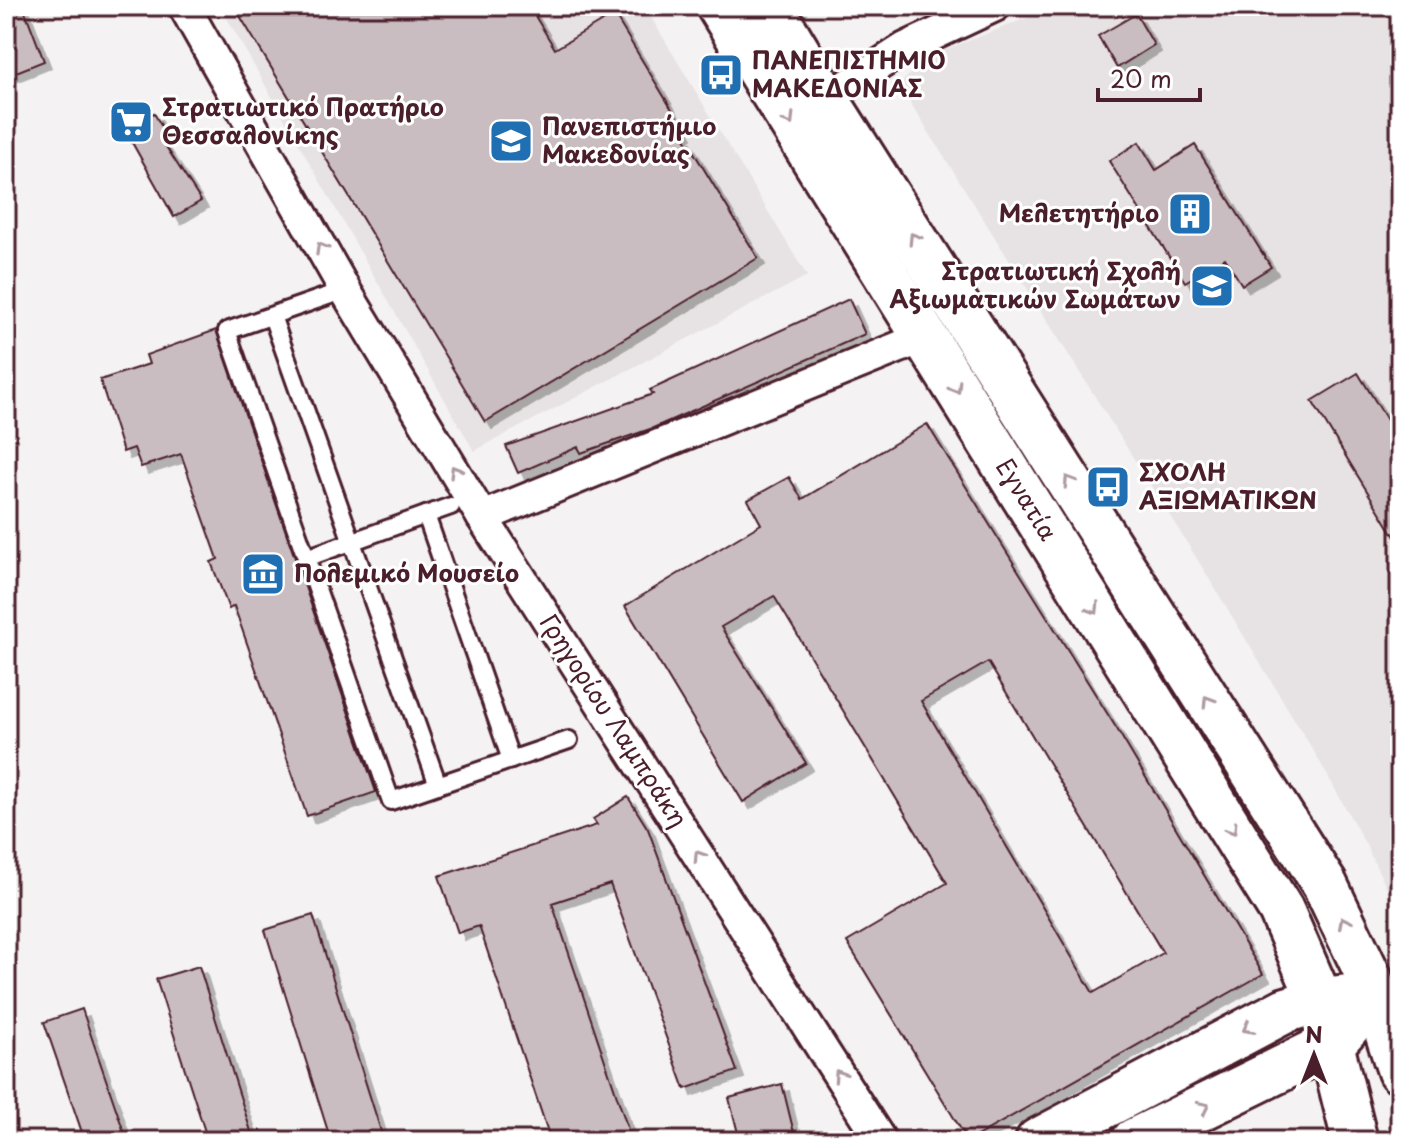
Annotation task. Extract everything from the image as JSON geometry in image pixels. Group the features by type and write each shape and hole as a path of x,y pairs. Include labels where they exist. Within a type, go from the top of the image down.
{"main road":[{"name":"Εγνατία","path":"719,6 1292,930 1320,1000 1355,1141"},
{"name":"Εγνατία","path":"770,6 1325,885 1376,994 1400,1071"},
{"path":"1038,1141 1268,1018 1320,1000 1376,994"},
{"path":"1134,1141 1332,1044 1376,994"}],"street":[{"name":"Γρηγορίου Λαμπράκη","path":"184,6 345,290 482,517 881,1141"},
{"path":"826,99 905,48 995,6"},
{"path":"482,517 924,337"}],"lane":[{"path":"345,290 227,331 391,801 569,740"},
{"path":"272,316 438,785"},
{"path":"306,558 451,506"},
{"path":"426,515 511,760"}],"shaded area":[{"name":"Πανεπιστήμιο Μακεδονίας","path":"220,6 644,6 807,276 474,451"},
{"name":"Στρατιωτική Σχολή Αξιωματικών Σωμάτων","path":"1058,6 1400,6 1400,916 1366,845 1319,760 1204,570 903,91 903,81 927,57"}],"building":[{"path":"6,6 23,6 44,61 6,76"},
{"name":"Πανεπιστήμιο Μακεδονίας","path":"234,6 529,6 555,49 614,14 758,258 485,422"},
{"path":"1136,14 1154,45 1117,68 1098,36"},
{"path":"154,113 167,136 161,139 201,201 174,217 125,130"},
{"name":"Μελετητήριο","path":"1139,142 1156,170 1195,145 1271,267 1242,285 1225,258 1185,282 1109,161"},
{"path":"849,299 865,334 653,428 581,453 578,447 518,473 506,446 653,394 650,390"},
{"name":"Πολεμικό Μουσείο","path":"216,330 376,792 307,816 234,606 229,609 211,562 218,559 181,454 141,467 134,448 123,452 100,380 149,364 146,355"},
{"path":"1358,373 1400,441 1400,545 1312,401"},
{"path":"927,424 1117,729 1263,974 968,1141 847,942 947,883 774,596 721,627 806,763 743,802 625,606 761,524 748,500 789,477 802,499","holes":["988,662 1163,953 1093,993 921,701"]},
{"path":"628,797 648,829 737,1071 685,1089 610,884 552,903 632,1141 551,1141 479,926 458,933 439,876 597,825 593,819"},
{"path":"313,915 384,1141 331,1141 265,930"},
{"path":"199,966 254,1141 208,1141 156,979"},
{"path":"82,1009 127,1141 85,1141 44,1022"},
{"path":"782,1084 796,1141 740,1141 729,1098"}],"place":[{"name":"ΠΑΝΕΠΙΣΤΗΜΙΟ ΜΑΚΕΔΟΝΙΑΣ","path":"721,75"},
{"name":"Στρατιωτικό Πρατήριο Θεσσαλονίκης","path":"131,122"},
{"name":"Πανεπιστήμιο Μακεδονίας","path":"511,141"},
{"name":"Μελετητήριο","path":"1190,214"},
{"name":"Στρατιωτική Σχολή Αξιωματικών Σωμάτων","path":"1212,286"},
{"name":"ΣΧΟΛΗ ΑΞΙΩΜΑΤΙΚΩΝ","path":"1108,487"},
{"name":"Πολεμικό Μουσείο","path":"263,574"}]}
